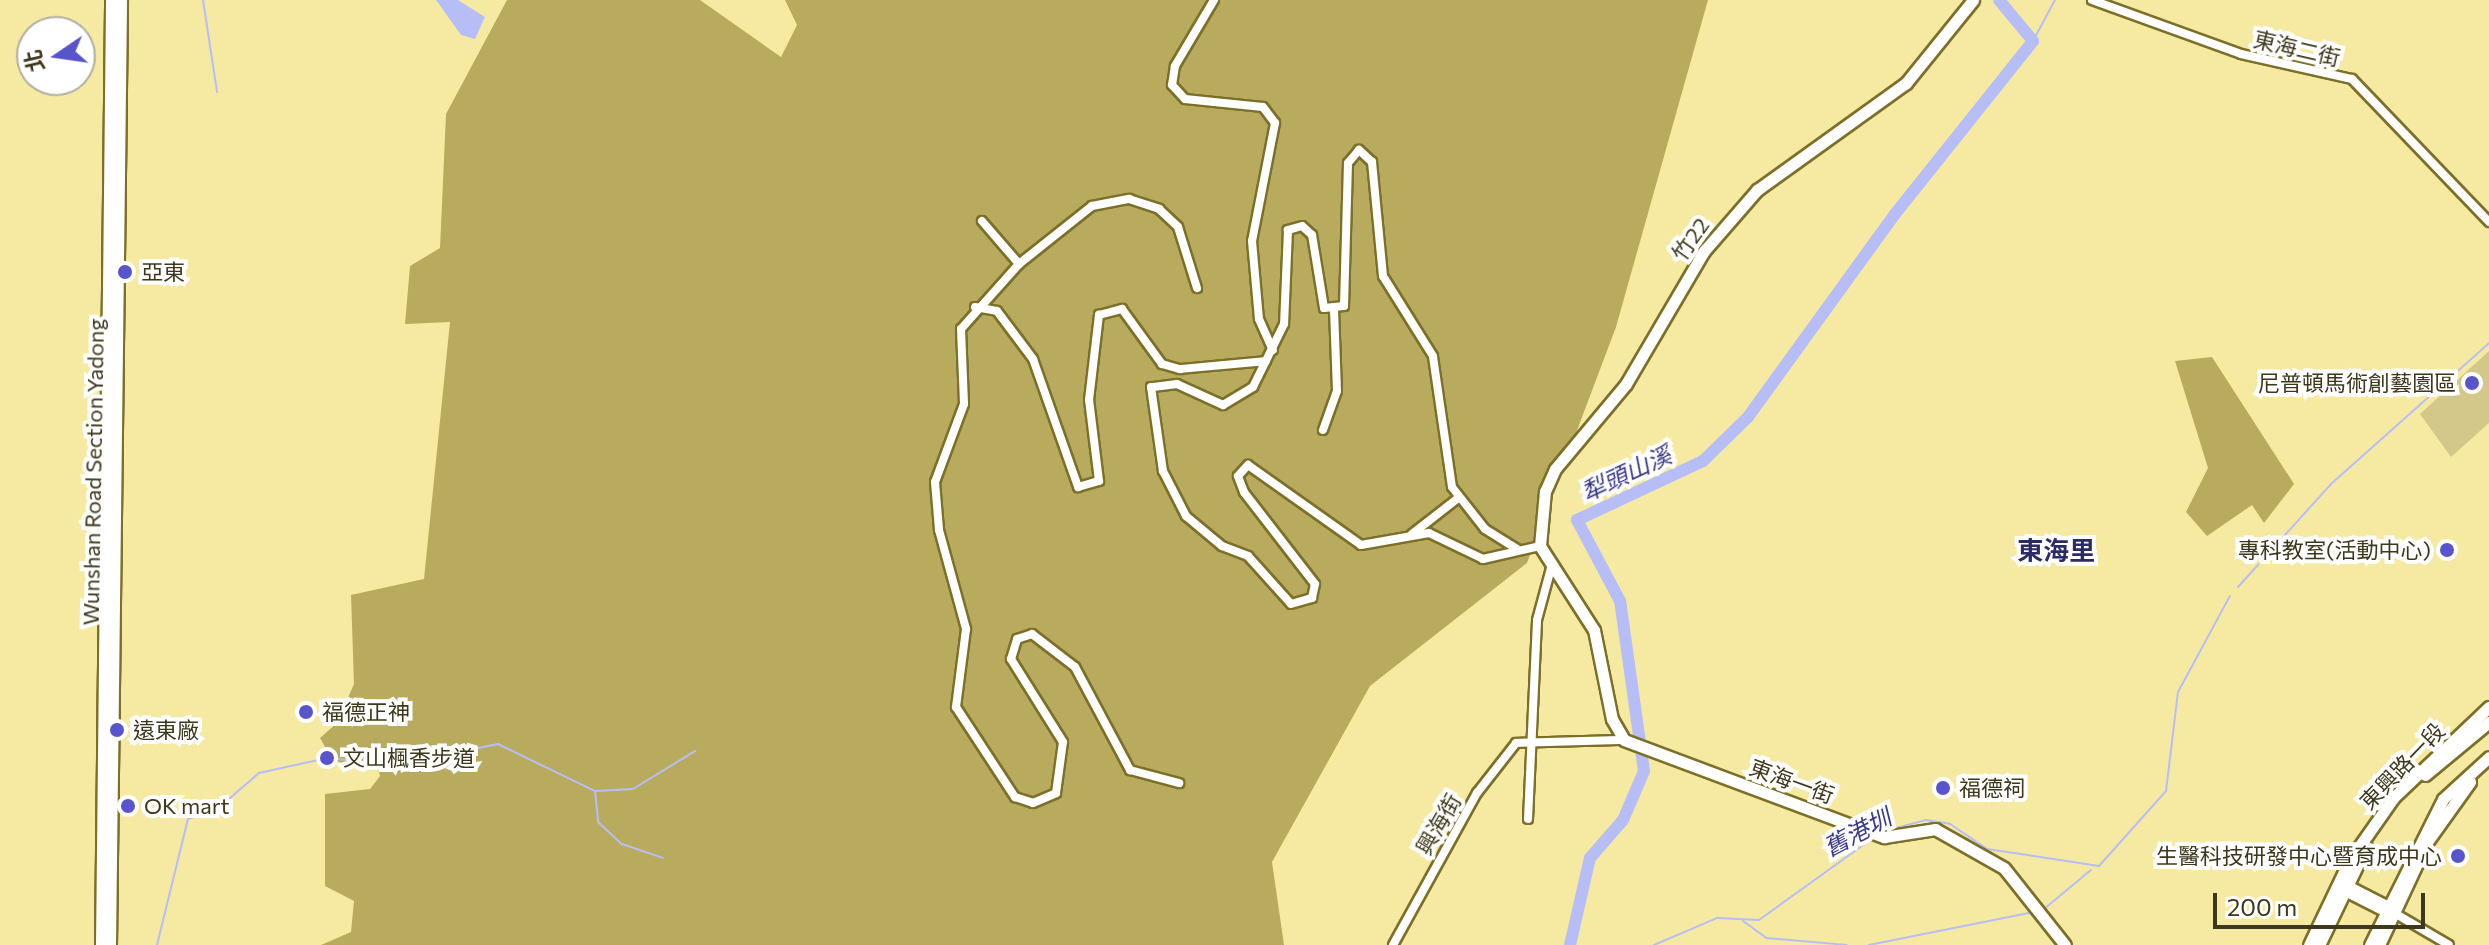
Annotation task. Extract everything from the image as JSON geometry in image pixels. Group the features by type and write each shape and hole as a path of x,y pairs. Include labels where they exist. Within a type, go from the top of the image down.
{"main road":[{"name":"Wunshan Road Section Yadong","path":"101,945 111,0"},
{"name":"Wunshan Road Section Yadong","path":"109,331 121,0"},
{"name":"竹22","path":"1540,546 1545,491 1555,469 1626,384 1704,251 1757,190 1906,83 1973,0"},
{"path":"1540,546 1551,568 1594,630 1612,719 1624,740"},
{"name":"Wunshan Road Section Yadong","path":"105,680 110,945"},
{"name":"東興路一段","path":"2319,945 2344,887 2394,797 2489,707"},
{"name":"東興路一段","path":"2309,945 2395,804 2489,722"},
{"name":"東海一街","path":"1624,740 1879,835 1935,829 2004,868 2065,945"},
{"path":"2379,945 2391,911 2443,799 2489,757"},
{"path":"2370,945 2450,802 2489,766"},
{"path":"2344,887 2391,911"}],"street":[{"path":"1214,0 1175,66 1172,85 1185,99 1263,107 1275,123 1252,241 1259,319 1273,350"},
{"name":"東海二街","path":"2092,0 2241,54 2352,79 2489,222"},
{"path":"1323,430 1337,391 1334,310 1349,294 1348,163 1359,150 1372,162 1383,276 1433,356 1458,498 1485,529 1517,549"},
{"path":"1179,783 1130,770 1075,667 1032,634 1017,639 1011,659 1063,742 1056,793 1033,803 1015,797 961,720 964,612 939,530 935,482 964,404 961,329 975,307 1019,264 1092,206 1129,199 1159,209 1178,227 1197,288"},
{"path":"982,221 1019,264"},
{"path":"1334,310 1318,297 1312,235 1297,225 1285,241 1287,304 1273,350 1232,405 1167,381 1151,387 1163,471 1186,516 1222,546 1248,556 1282,600 1297,604 1312,598 1315,584 1244,492 1241,468 1258,468 1361,545 1429,533 1483,559 1540,546"},
{"path":"975,307 997,311 1033,359 1078,487 1099,481 1089,400 1099,315 1122,309 1171,367 1216,371 1266,361"},
{"path":"1411,535 1458,498"},
{"path":"1528,819 1537,620 1551,568"},
{"path":"1532,737 1624,740"},
{"name":"興海街","path":"1393,945 1477,793 1516,743 1532,737"},
{"path":"2391,911 2449,945"}],"shaded area":[{"path":"507,0 700,0 781,57 797,25 785,0 1708,0 1616,327 1527,563 1370,686 1272,862 1284,945 321,945 351,932 354,901 325,886 325,794 370,789 380,776 375,756 351,767 332,759 320,738 337,723 354,684 351,595 424,579 450,322 405,324 410,266 440,248 446,114"},
{"name":"尼普頓馬術創藝園區","path":"2489,351 2489,423 2451,457 2420,414"},
{"path":"2212,357 2294,484 2264,523 2252,505 2207,536 2186,512 2208,468 2175,361"}],"water":[{"path":"436,0 458,0 485,17 475,39 461,35"}],"waterway":[{"path":"203,0 217,92"},
{"name":"犁頭山溪","path":"1570,945 1590,858 1623,820 1644,771 1620,601 1577,520 1703,461 1748,417 1895,214 2033,41 1999,0"},
{"path":"2033,41 2055,0"},
{"name":"舊港圳","path":"2238,587 2331,484 2489,343"},
{"name":"舊港圳","path":"1885,831 1926,820 1950,824 1987,849 2099,866 2166,791 2178,692 2230,596"},
{"path":"157,945 188,819 215,811 259,773 327,758 396,765 498,744 595,791 633,789 695,751"},
{"path":"595,791 598,822 622,844 663,858"},
{"name":"舊港圳","path":"1654,945 1717,918 1759,920 1873,838"},
{"name":"舊港圳","path":"2044,909 2091,870"},
{"path":"1869,945 2034,912"},
{"name":"舊港圳","path":"1743,921 1766,938 1847,945"}],"place":[{"name":"亞東","path":"125,272"},
{"name":"尼普頓馬術創藝園區","path":"2472,383"},
{"name":"專科教室(活動中心)","path":"2447,550"},
{"name":"福德正神","path":"306,712"},
{"name":"遠東廠","path":"117,730"},
{"name":"文山楓香步道","path":"327,758"},
{"name":"福德祠","path":"1943,788"},
{"name":"OK mart","path":"128,806"},
{"name":"生醫科技研發中心暨育成中心","path":"2458,856"}],"district":[{"name":"東海里","path":"2056,550"}]}
